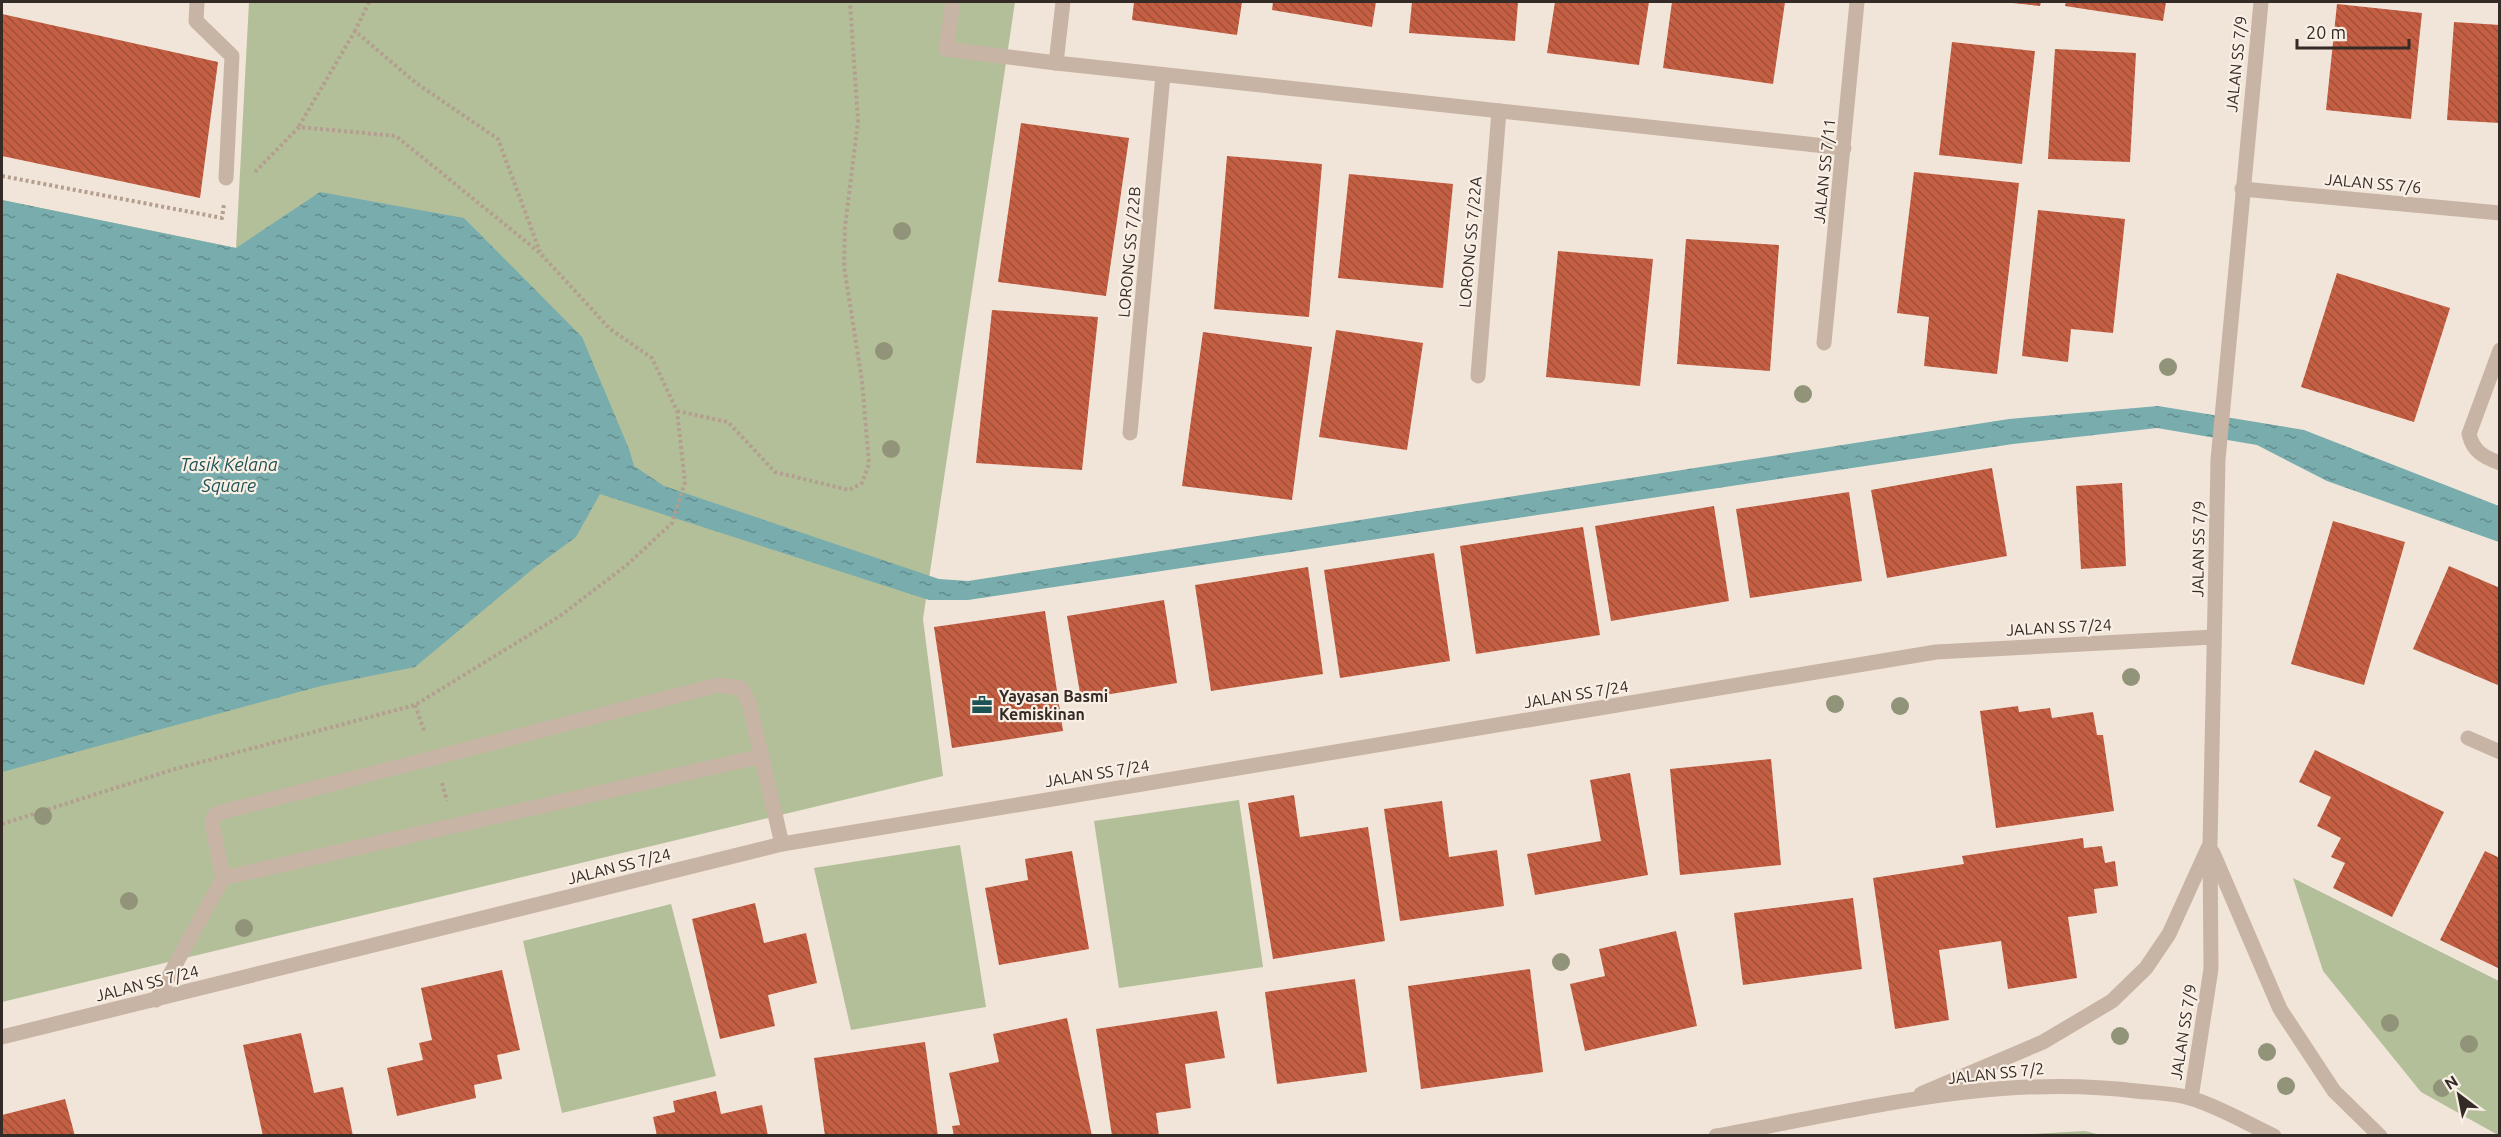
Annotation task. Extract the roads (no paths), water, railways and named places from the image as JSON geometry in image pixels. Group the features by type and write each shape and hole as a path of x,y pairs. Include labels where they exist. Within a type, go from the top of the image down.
{"street":[{"path":"197,2 196,21 232,56 226,178"},
{"path":"953,2 946,49 1163,75 1844,148"},
{"path":"1056,63 1063,2"},
{"name":"JALAN SS 7/11","path":"1824,343 1857,2"},
{"name":"JALAN SS 7/9","path":"2191,1098 2211,969 2210,845 2218,460 2261,2"},
{"name":"LORONG SS 7/22B","path":"1130,433 1163,75"},
{"name":"LORONG SS 7/22A","path":"1478,376 1499,111"},
{"name":"JALAN SS 7/6","path":"2242,189 2499,213"},
{"path":"2499,350 2469,434 2472,447 2499,464"},
{"name":"JALAN SS 7/24","path":"2,1037 782,844 1936,652 2214,637"},
{"path":"156,1000 223,878 212,823 214,816 222,812 718,685 741,688 749,703 782,844"},
{"path":"2468,738 2499,752"},
{"path":"223,878 762,756"},
{"path":"1902,1102 2043,1042 2112,1001 2146,968 2169,934 2210,845"},
{"path":"2210,845 2280,1009 2334,1091 2380,1136"},
{"name":"JALAN SS 7/2","path":"1716,1136 1902,1102 2012,1086 2064,1085 2112,1088 2191,1098 2274,1136"}],"water":[{"name":"Tasik Kelana Square","path":"320,192 464,218 582,337 634,466 664,486 939,579 968,581 2009,419 2158,406 2304,430 2499,506 2499,542 2327,481 2257,445 2157,428 2013,444 968,600 929,600 600,494 576,537 534,568 415,667 321,686 2,772 2,200 236,248"}],"place":[{"name":"Yayasan Basmi Kemiskinan","path":"982,705"}]}
